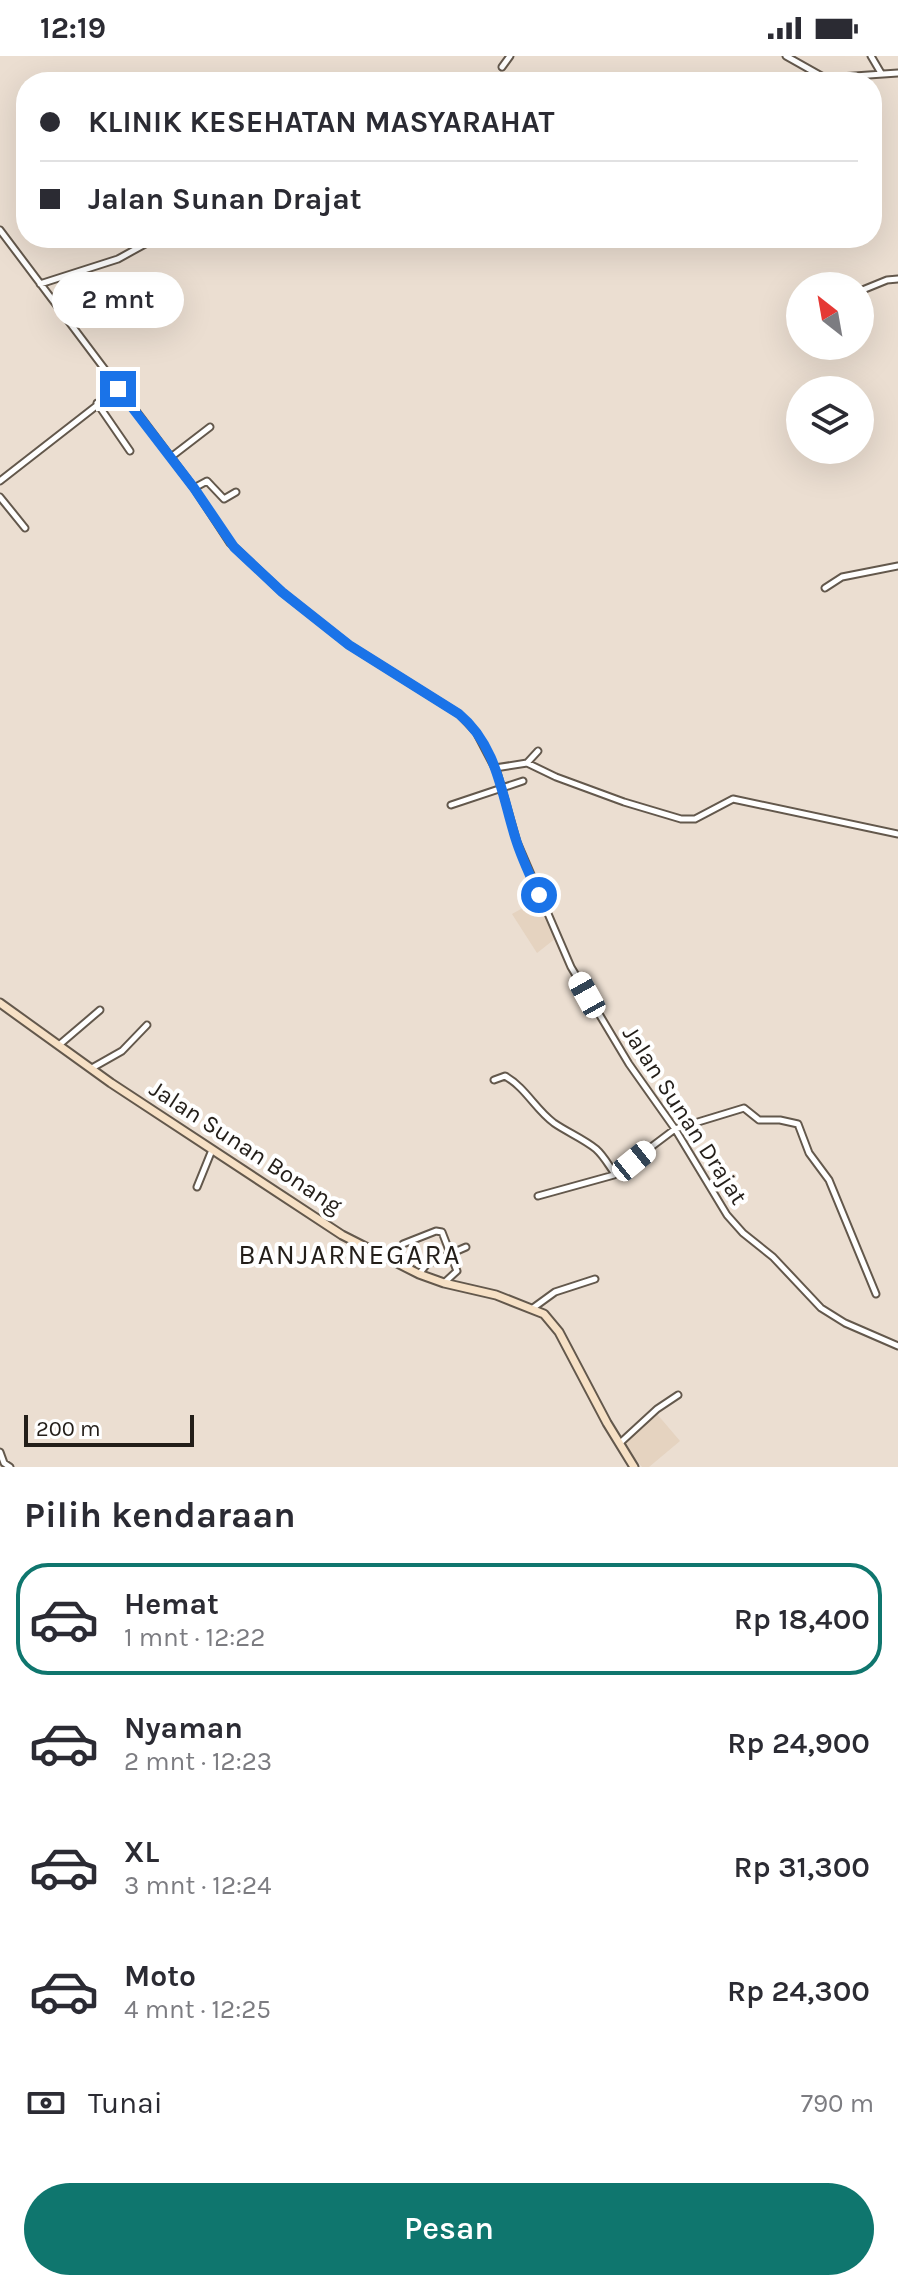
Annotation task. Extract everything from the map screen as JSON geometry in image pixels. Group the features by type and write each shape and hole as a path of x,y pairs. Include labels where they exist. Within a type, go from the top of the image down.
{"street":[{"path":"502,67 510,56"},
{"path":"786,56 814,72"},
{"name":"Jalan Sunan Drajat","path":"0,230 194,488 230,543 282,592 349,645 459,714 476,732 495,768 517,842 571,967 629,1064 675,1129 727,1215 829,1314 898,1346"},
{"path":"40,284 118,259 138,248"},
{"path":"874,285 898,279"},
{"path":"0,481 118,389"},
{"path":"97,403 130,451"},
{"path":"171,457 210,427"},
{"path":"194,488 207,481 224,499 236,492"},
{"path":"0,497 25,528"},
{"path":"825,588 842,577 898,566"},
{"path":"527,763 538,751"},
{"path":"495,768 527,763 624,802 681,819 695,819 733,799 898,834"},
{"path":"451,805 523,781"},
{"name":"Jalan Sunan Bonang","path":"0,1003 212,1150 342,1235 419,1274 496,1295 544,1314 559,1332 634,1467"},
{"path":"59,1045 100,1010"},
{"path":"92,1068 122,1051 147,1025"},
{"path":"494,1080 505,1076 513,1081 529,1101 554,1122 596,1149 615,1174"},
{"path":"538,1196 615,1174 675,1129 742,1107 759,1120 797,1123 809,1153 829,1180 876,1294"},
{"path":"197,1187 212,1150"},
{"path":"403,1244 439,1231 457,1272 444,1283"},
{"path":"419,1274 427,1264 466,1247"},
{"path":"533,1308 555,1292 595,1279"},
{"path":"620,1443 657,1409 678,1395"},
{"path":"0,1452 4,1463 10,1467"}],"shaded area":[{"path":"537,900 556,938 537,953 512,914"},
{"path":"657,1414 680,1441 649,1467 642,1467 622,1443"}],"district":[{"name":"BANJARNEGARA","path":"350,1254"}],"route":[{"path":"118,389 194,488 234,547 282,592 349,645 459,714 472,727 501,781 517,842 539,895"}]}
